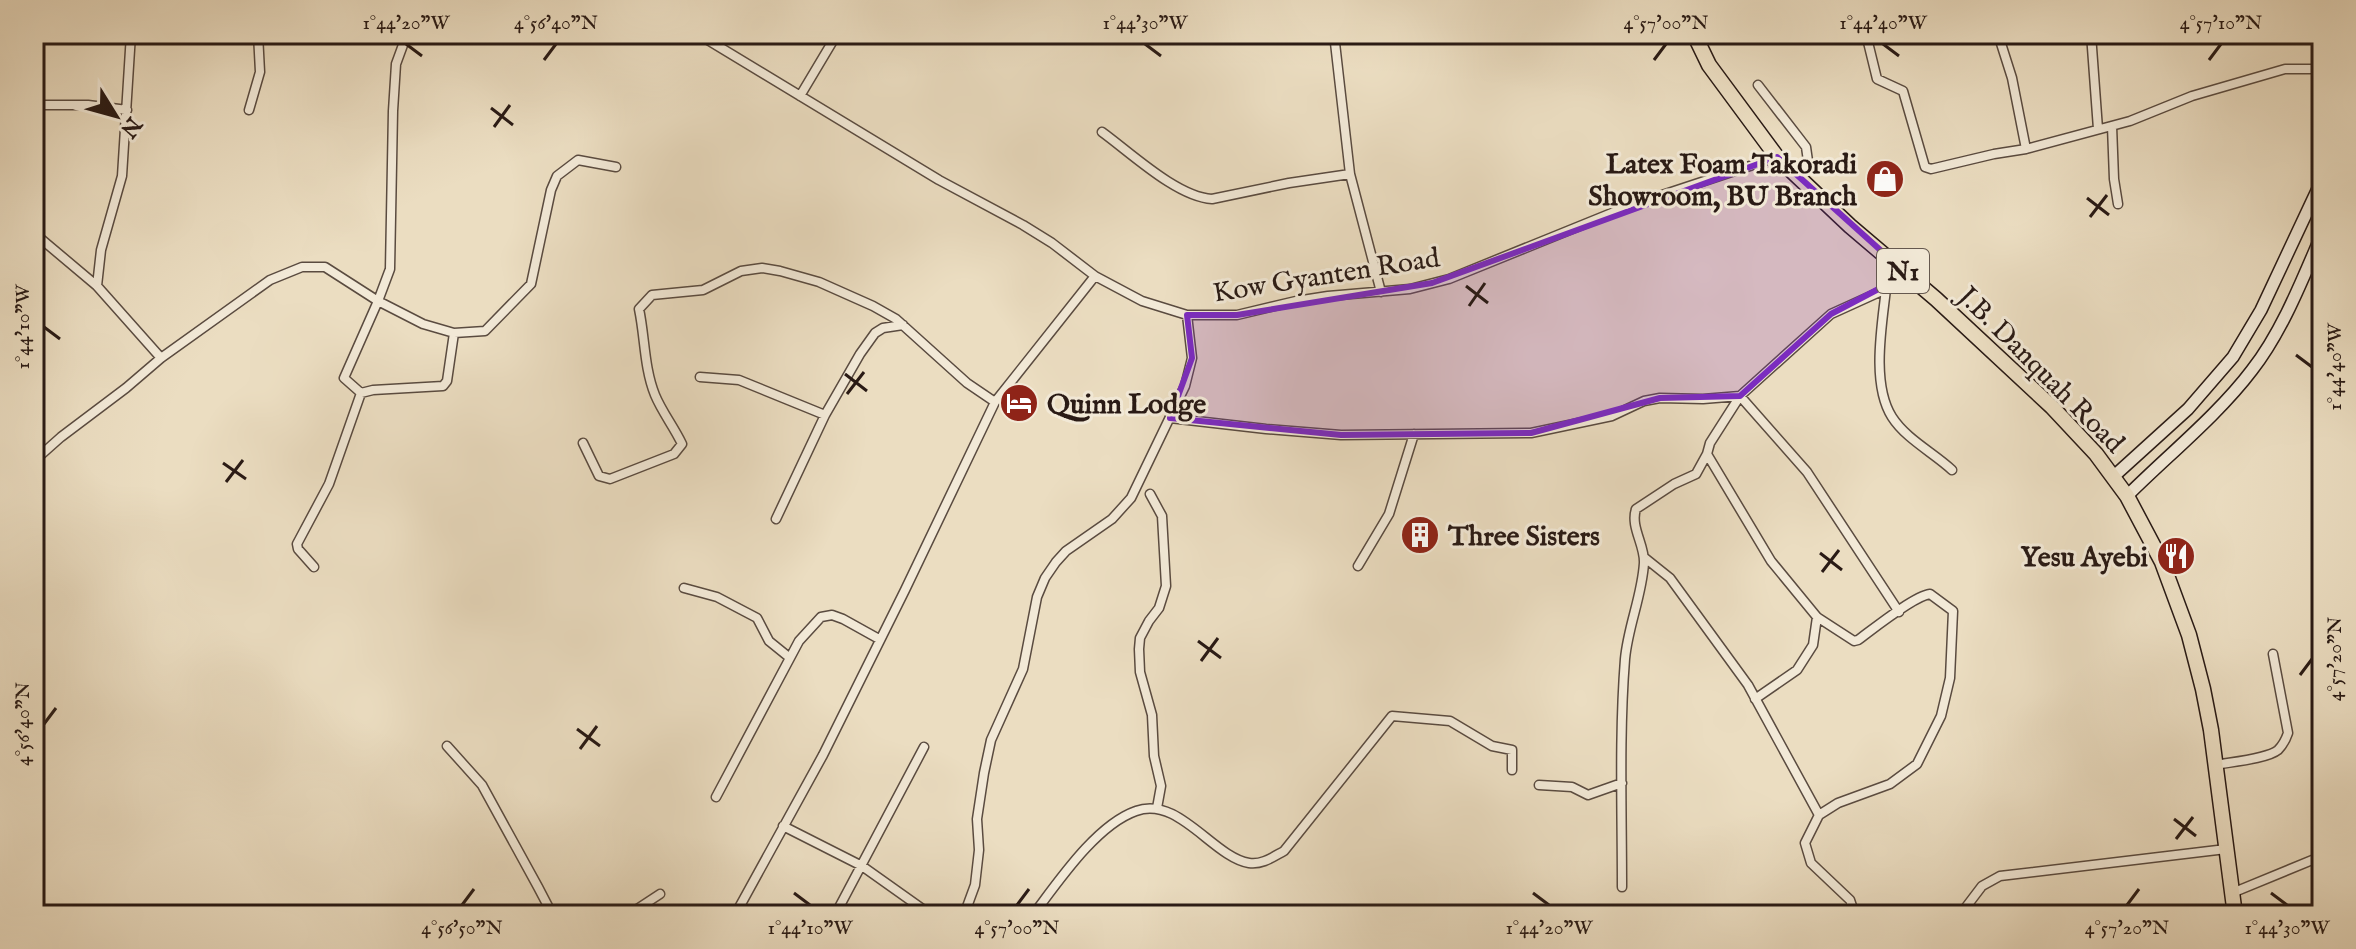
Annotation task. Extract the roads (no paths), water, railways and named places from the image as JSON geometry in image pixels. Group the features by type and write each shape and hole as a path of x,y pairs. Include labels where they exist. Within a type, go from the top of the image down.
{"highway":[{"name":"J.B. Danquah Road","path":"1694,34 1709,65 1777,157 2052,407 2096,454 2127,496"},
{"name":"N1","path":"2127,496 2162,562 2189,635 2206,703 2235,915"}],"main road":[{"path":"2113,477 2188,409 2233,357 2261,310 2322,180"},
{"path":"2127,496 2224,402 2253,369 2292,304 2322,234"}],"street":[{"path":"97,286 101,250 122,176 131,34"},
{"path":"249,110 260,72 258,34"},
{"path":"361,393 344,378 390,269 396,64 407,34"},
{"name":"Kow Gyanten Road","path":"698,34 939,180 1052,243 1095,276 1142,301 1187,315 1237,315 1328,296 1410,289 1449,279 1629,206 1777,157"},
{"path":"800,96 837,34"},
{"path":"1334,34 1350,174 1381,292"},
{"path":"1866,34 1877,79 1903,91 1925,167 1931,169 2026,149 2130,121 2192,96 2285,69 2322,69"},
{"path":"1998,34 2012,78 2026,149"},
{"path":"2091,34 2098,129"},
{"path":"1758,85 1806,147 1808,161 1796,175"},
{"path":"34,105 88,105 127,110"},
{"path":"2112,126 2118,204"},
{"path":"1102,132 1160,175 1203,199 1350,174"},
{"path":"34,461 161,358 270,280 302,267 325,267 378,301 423,324 454,333 485,331 531,284 551,190 557,176 578,160 616,167"},
{"path":"34,233 97,286 161,358"},
{"path":"583,443 599,476 610,479 674,454 682,444 655,395 647,369 639,309 652,295 703,290 741,271 762,268 819,282 873,306 904,325 967,383 995,402"},
{"path":"1622,887 1626,656 1645,558 1633,516 1636,509 1674,484 1696,474 1710,443 1740,396 1831,314 1886,289 1907,274"},
{"path":"735,915 823,755 995,402 1095,276"},
{"path":"1886,289 1880,346 1883,395 1892,416 1908,434 1952,470"},
{"path":"964,915 975,885 979,850 977,819 991,740 1023,669 1037,597 1045,578 1066,551 1112,519 1131,498 1185,386 1192,358 1187,315"},
{"path":"776,519 825,415 860,354 875,333 883,328 904,325"},
{"path":"361,393 443,386 447,381 454,333"},
{"path":"700,377 739,380 825,415"},
{"path":"314,567 297,544 329,484 361,393"},
{"path":"1170,418 1341,435 1531,433 1612,416 1644,401 1660,398 1740,396"},
{"path":"1740,396 1807,472 1899,612"},
{"path":"1358,566 1389,514 1414,434"},
{"path":"1707,454 1771,561 1817,617 1854,641 1925,594 1930,594 1953,611 1950,678 1941,716 1917,764 1890,784 1838,803 1819,815 1805,843 1811,863 1850,900 1855,915"},
{"path":"1150,494 1162,516 1166,586 1159,608 1140,638 1139,649 1140,672 1152,715 1154,756 1161,786 1157,808"},
{"path":"1645,558 1670,578 1748,685 1819,815"},
{"path":"684,588 717,597 757,618 769,641 790,658"},
{"path":"716,797 799,641 821,617 832,615 843,619 879,639"},
{"path":"1755,699 1797,670 1813,645 1817,617"},
{"path":"2215,765 2269,754 2278,750 2285,741 2288,733 2273,654"},
{"path":"1033,915 1096,838 1135,811 1157,808 1171,812 1249,863 1265,861 1284,851 1392,716 1450,721 1492,746 1512,750 1512,770"},
{"path":"447,746 482,785 550,915"},
{"path":"835,915 924,747"},
{"path":"1539,785 1572,787 1588,795 1622,783"},
{"path":"783,826 862,866 931,915"},
{"path":"1960,915 1982,886 2000,876 2226,849"},
{"path":"2232,893 2322,856"},
{"path":"628,915 660,894"}],"place":[{"name":"Latex Foam Takoradi Showroom, BU Branch","path":"1885,179"},
{"name":"Quinn Lodge","path":"1019,403"},
{"name":"Three Sisters","path":"1420,535"},
{"name":"Yesu Ayebi","path":"2176,556"}]}
